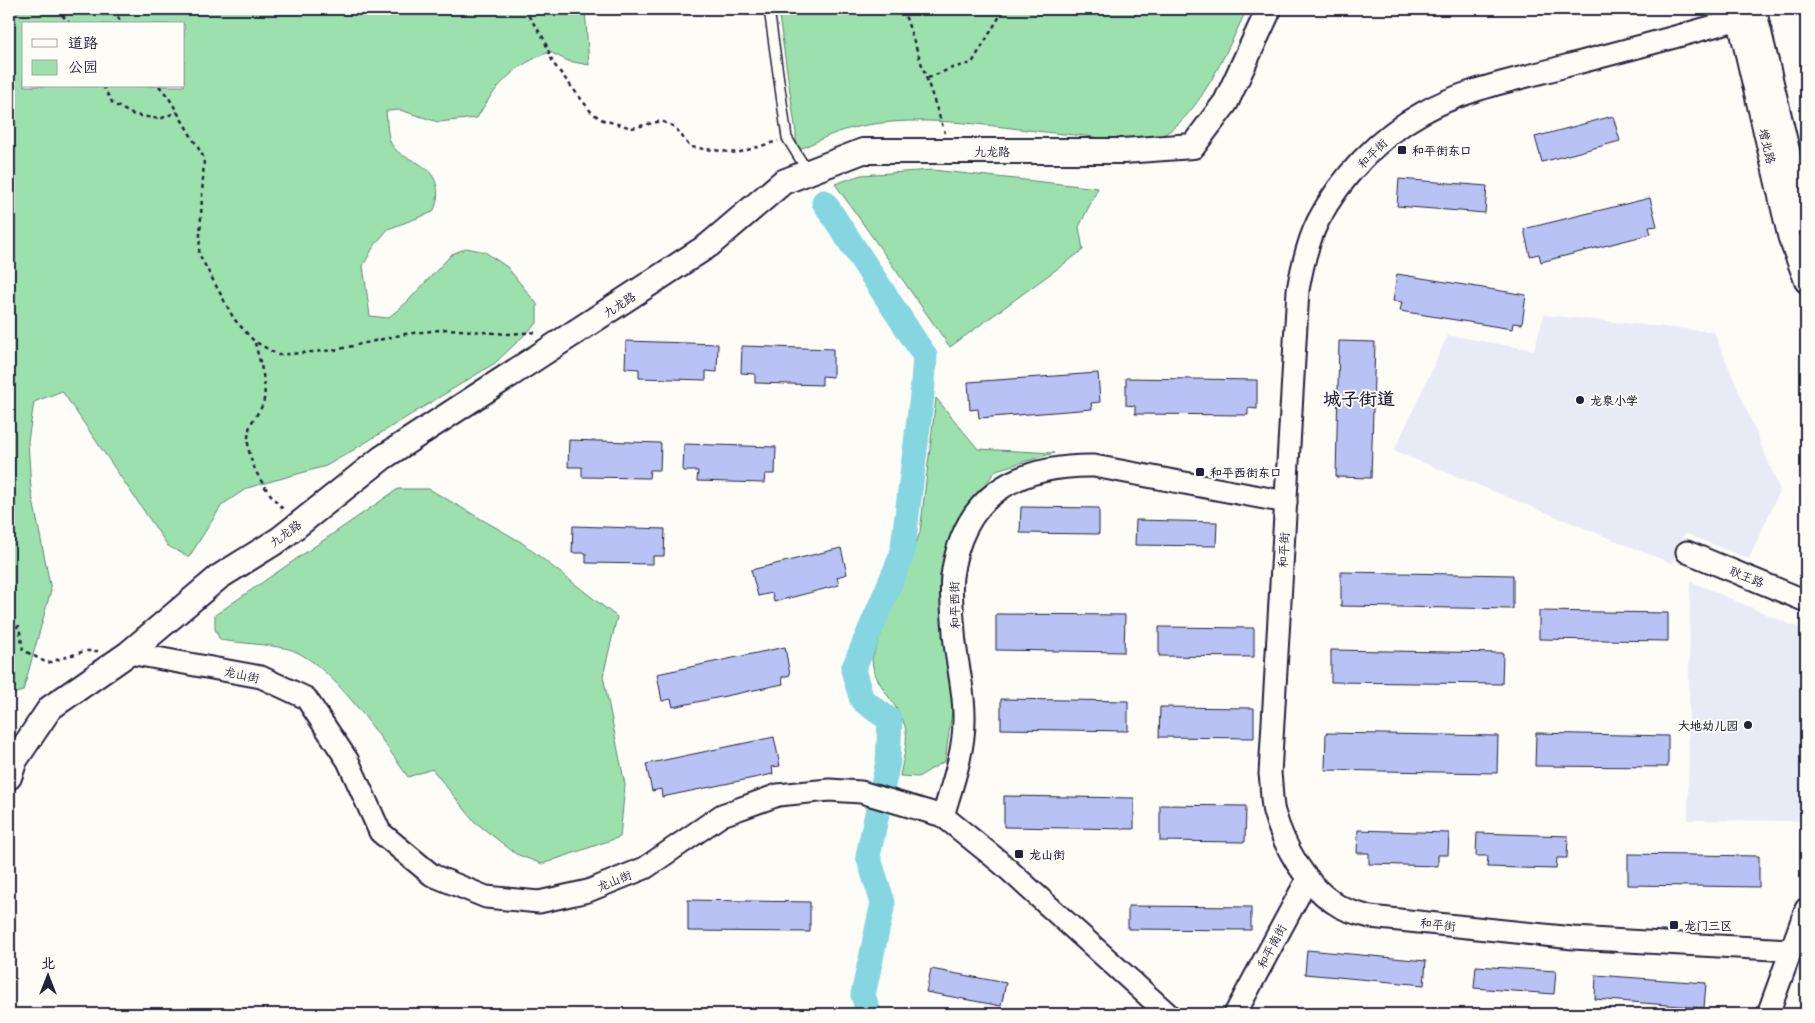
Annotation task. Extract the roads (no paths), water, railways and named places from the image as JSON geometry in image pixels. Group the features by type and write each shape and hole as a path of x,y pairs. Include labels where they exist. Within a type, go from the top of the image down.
{"main road":[{"name":"九龙路","path":"9,777 16,760 50,708 129,654 219,577 298,525 382,458 709,245 782,182 863,151 1123,151 1193,146 1226,102 1269,9"}],"street":[{"name":"增北路","path":"1746,13 1806,224"},
{"name":"增北路","path":"1746,13 1789,237 1806,282"},
{"name":"和平街","path":"1746,13 1460,97 1423,112 1391,134 1370,153 1335,194 1318,222 1304,257 1297,300 1270,774 1274,811 1287,845 1308,878 1334,903 1350,912 1370,917 1574,938 1791,950"},
{"name":"和平西街","path":"943,816 962,747 964,720 954,635 952,577 962,535 976,512 994,492 1030,473 1068,466 1094,466 1286,502"},
{"name":"耿王路","path":"1687,552 1806,601"},
{"name":"龙山街","path":"129,654 260,677 306,698 348,761 380,832 432,875 486,897 539,902 588,891 645,868 722,815 778,795 829,790 861,792 911,805 943,816 1000,862 1168,1014"},
{"name":"和平南街","path":"1235,1014 1308,878"},
{"path":"1768,1014 1806,909"}],"lane":[{"path":"769,9 786,138 808,172"}],"waterway":[{"path":"824,202 925,356 902,555 853,670 862,700 890,720 888,762 868,856 883,903 863,995 869,1014"}],"place":[{"name":"和平街东口","path":"1402,150"},
{"name":"龙泉小学","path":"1580,400"},
{"name":"和平西街东口","path":"1200,472"},
{"name":"大地幼儿园","path":"1748,725"},
{"name":"龙山街","path":"1019,854"},
{"name":"龙门三区","path":"1674,925"}],"district":[{"name":"城子街道","path":"1359,397"}]}
